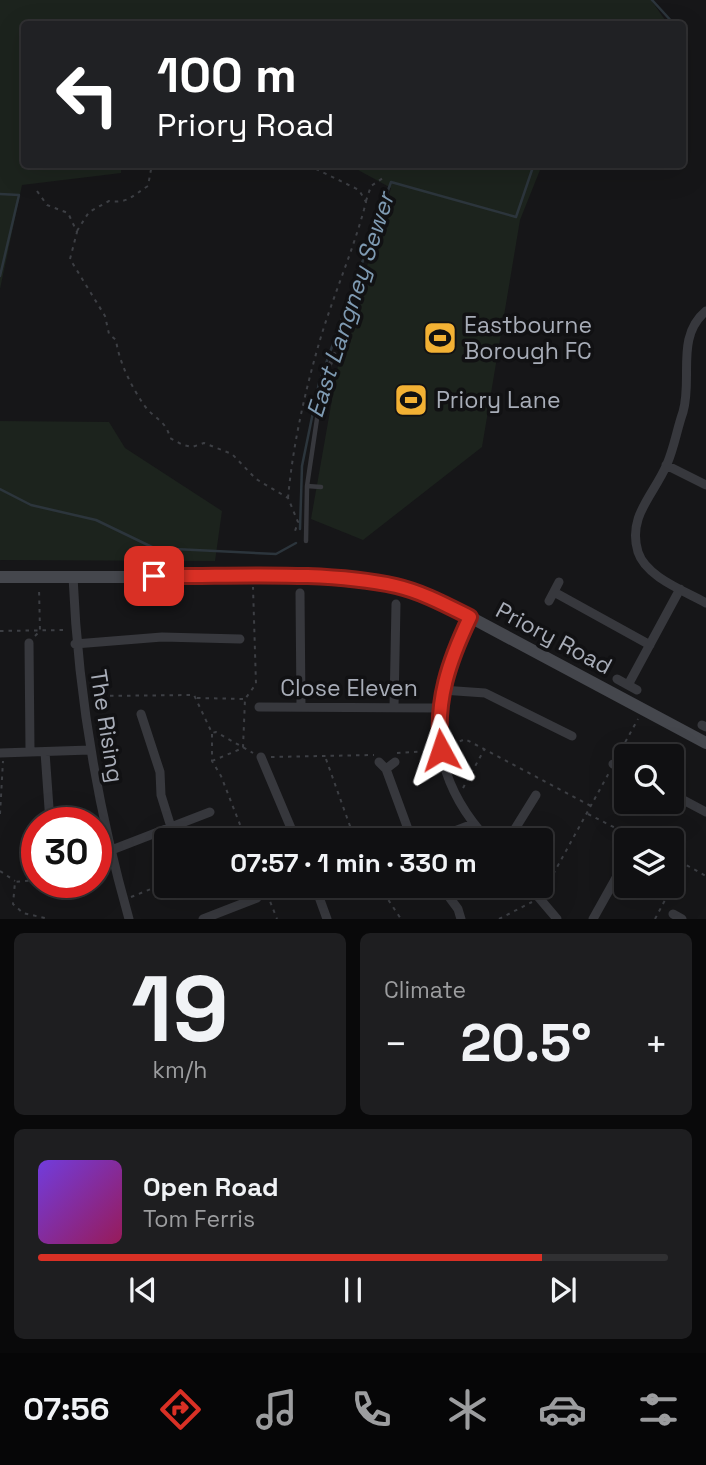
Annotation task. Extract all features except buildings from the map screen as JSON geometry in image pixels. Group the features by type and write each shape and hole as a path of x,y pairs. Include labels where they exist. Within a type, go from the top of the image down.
{"street":[{"path":"706,311 687,340 685,403 666,465 644,501 634,531 639,555 653,572 706,603"},
{"path":"666,465 706,485"},
{"name":"Priory Road","path":"0,577 307,577 397,586 424,594 470,617 706,743"},
{"name":"The Rising","path":"73,577 75,644 81,696 101,807"},
{"path":"559,582 551,596 650,645"},
{"path":"617,679 633,687 650,645 680,589"},
{"path":"300,593 301,708"},
{"path":"394,707 396,604"},
{"path":"470,617 452,653 438,708 441,750 457,800 477,828"},
{"path":"75,644 162,638 240,639"},
{"path":"29,643 30,750"},
{"path":"442,690 485,693 572,736"},
{"name":"Close Eleven","path":"259,707 438,708"},
{"path":"141,714 160,772 161,795 171,827"},
{"path":"2,753 90,750"},
{"path":"46,752 49,807"},
{"path":"261,757 291,828"},
{"path":"392,758 381,762 407,828"},
{"path":"515,828 536,795"},
{"path":"684,800 706,812"},
{"path":"112,850 210,812"},
{"path":"462,828 473,824"},
{"name":"The Rising","path":"112,861 129,919"},
{"path":"593,919 614,881"},
{"path":"203,919 257,898"},
{"path":"320,898 327,918 337,914"},
{"path":"450,898 462,914"},
{"path":"540,898 557,919"}],"lane":[{"path":"306,541 307,486 323,385 334,354"},
{"path":"307,486 321,487"}],"path":[{"path":"151,168 148,186 133,199 120,203 109,201 89,212 77,232 70,259 105,316 109,334 116,340 118,355 143,403 167,424 170,438 192,447 204,443 232,454 256,479 288,498"},
{"path":"314,168 359,190 366,202"},
{"path":"294,534 298,522 288,498 292,456 320,340 358,234 371,186 383,178"},
{"path":"37,191 47,205 68,213 77,232"},
{"path":"29,643 40,631 38,576"},
{"path":"243,748 245,699 256,684 253,578"},
{"path":"0,631 75,629"},
{"path":"81,696 194,695 212,733 212,761 241,828"},
{"path":"196,698 245,699"},
{"path":"553,874 644,710"},
{"path":"212,733 216,732 261,757 381,762"},
{"path":"392,758 441,750 465,739 591,806"},
{"path":"212,761 243,748"},
{"path":"457,800 484,749"},
{"path":"0,814 2,753"},
{"path":"326,758 351,828"},
{"path":"587,813 616,828"},
{"path":"684,864 706,876"},
{"path":"0,871 15,882 21,881"},
{"path":"15,882 13,904 23,913 49,919"},
{"path":"124,900 154,888"},
{"path":"269,898 277,919"},
{"path":"387,898 401,919"},
{"path":"499,919 540,898"},
{"path":"655,919 666,898"}],"shaded area":[{"path":"0,0 651,0 666,21 21,21 21,168 121,168 121,173 22,185 0,289"},
{"name":"Priory Lane","path":"354,168 541,168 520,220 482,447 363,540 311,519 340,354 391,188"},
{"path":"0,421 109,422 125,448 222,511 215,561 0,560"}],"waterway":[{"name":"East Langney Sewer","path":"652,0 671,21"},
{"name":"East Langney Sewer","path":"300,529 302,466 319,383 391,182 516,217 533,168"},
{"name":"East Langney Sewer","path":"0,194 19,195 0,276"},
{"name":"East Langney Sewer","path":"0,489 31,505 96,520 154,548 276,554 296,543"}],"place":[{"name":"Eastbourne Borough FC","path":"440,338"},
{"name":"Priory Lane","path":"411,400"}],"route":[{"path":"154,576 307,577 374,582 424,594 470,617 452,653 438,708 441,750"}]}
